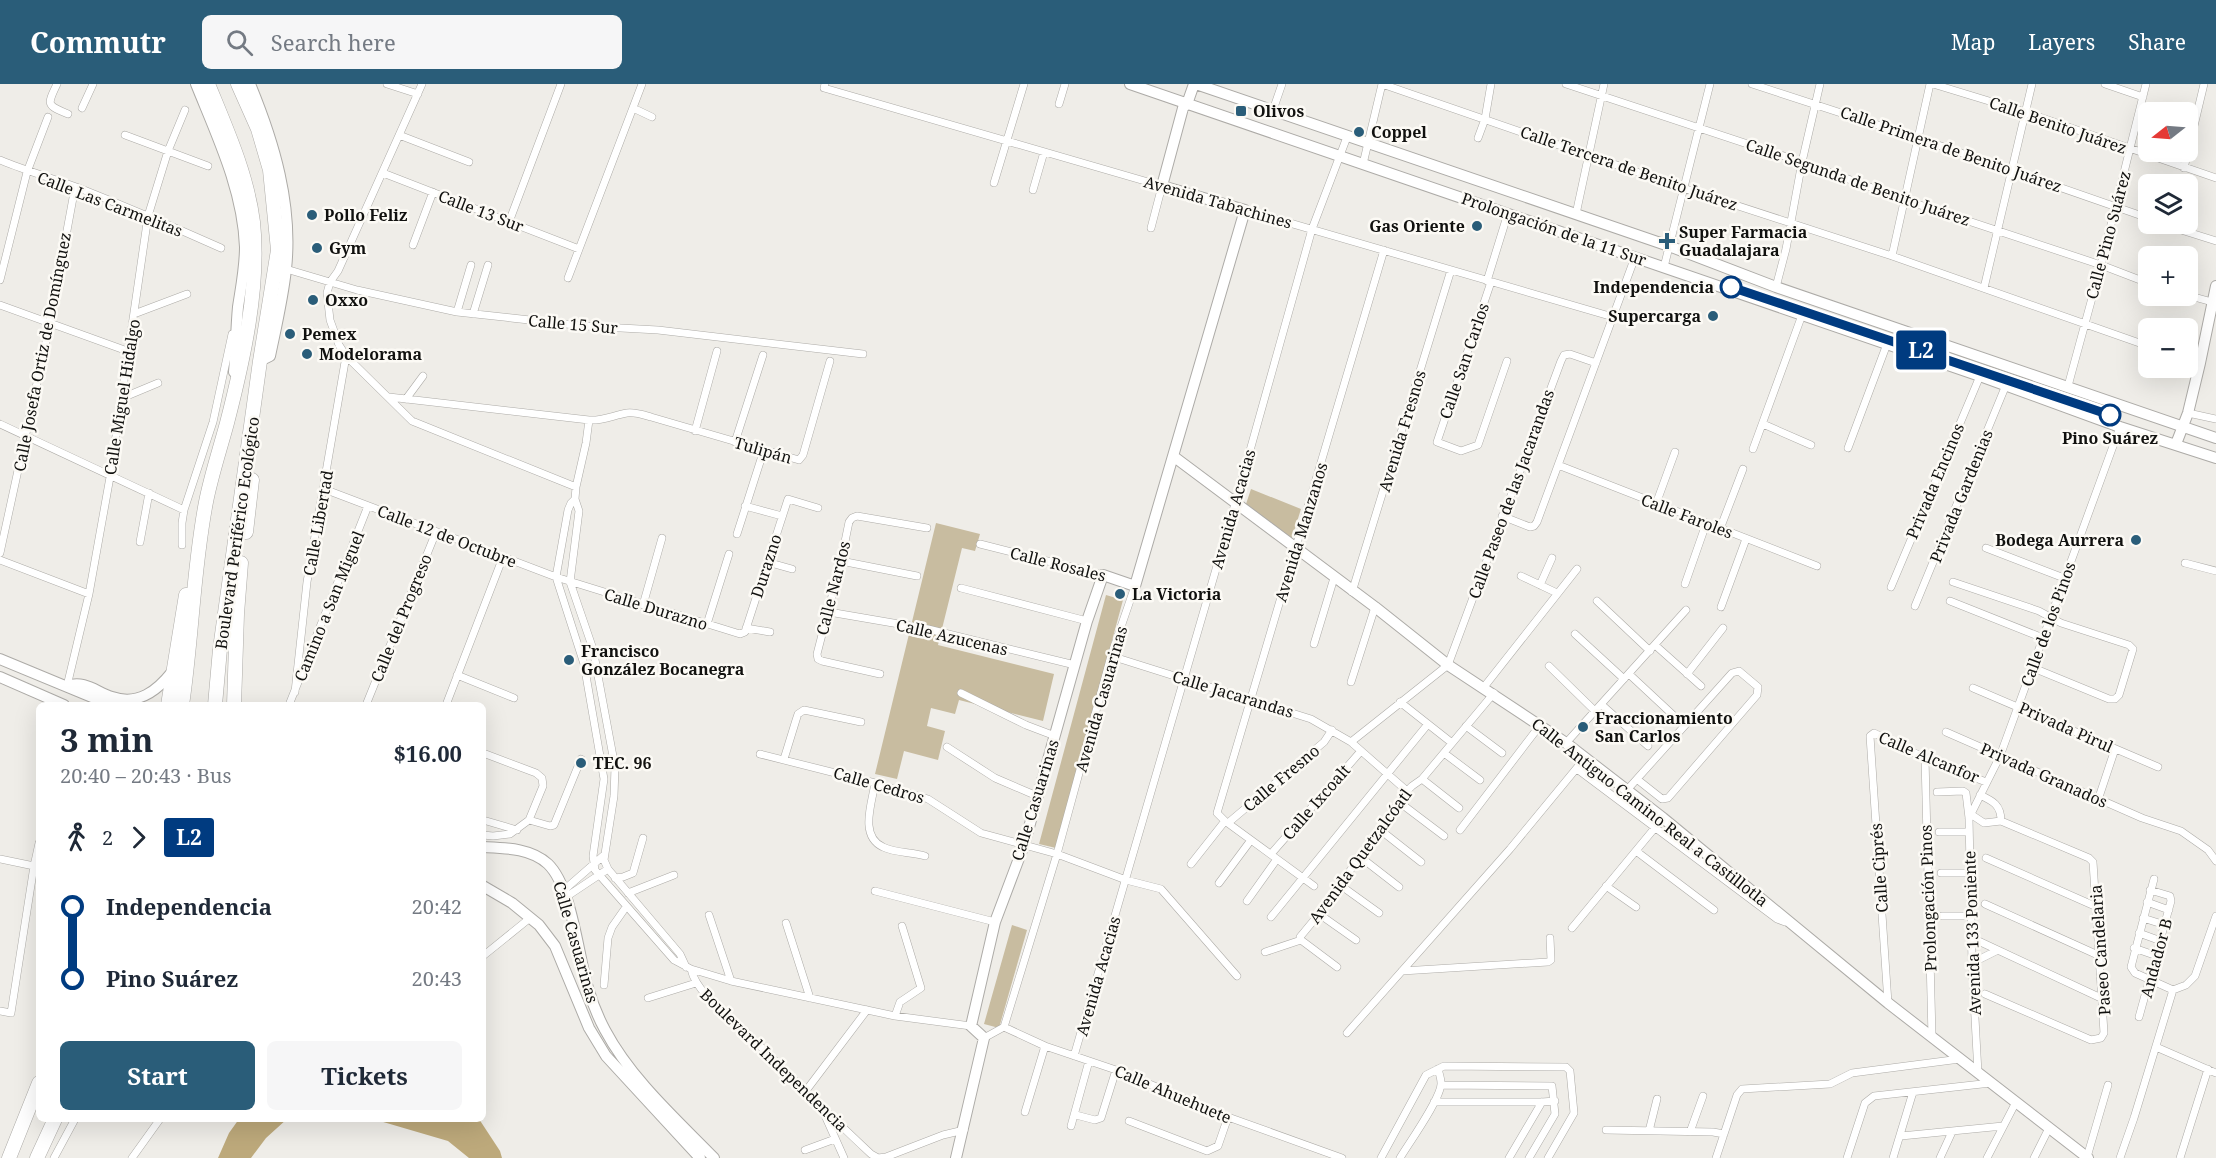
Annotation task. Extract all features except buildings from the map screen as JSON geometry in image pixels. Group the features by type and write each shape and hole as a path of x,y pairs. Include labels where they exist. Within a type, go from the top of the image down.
{"highway":[{"name":"Boulevard Periférico Ecológico","path":"182,702 197,554 207,499 245,342 252,298 255,252 253,221 243,177 228,131 208,84"},
{"name":"Boulevard Periférico Ecológico","path":"215,702 220,649 278,250 270,170 258,129 238,84"},
{"path":"236,702 236,637 240,566 252,482 248,451"},
{"path":"168,702 183,609 197,554"},
{"path":"9,1158 36,1090"},
{"path":"37,1158 54,1122"}],"main road":[{"name":"Boulevard Periférico Ecológico","path":"196,84 224,152 240,204 245,247 238,308 233,389"},
{"name":"Boulevard Periférico Ecológico","path":"250,84 268,126 278,163 288,248 270,356 260,362"},
{"name":"Prolongación de la 11 Sur","path":"1130,84 1183,105 1508,213 2006,385 2120,427 2216,458"},
{"path":"1162,186 1183,105 1186,84"},
{"name":"Prolongación de la 11 Sur","path":"1195,84 1669,246 1776,287 2216,438"},
{"path":"1183,105 1195,84"},
{"name":"Avenida Tabachines","path":"1162,186 1245,210"},
{"name":"Avenida Casuarinas","path":"1136,586 1245,210"},
{"path":"2176,444 2181,426 2188,413 2200,363 2211,339 2212,302 2216,286"},
{"name":"Calle Antiguo Camino Real a Castillotla","path":"1173,456 1375,607 1448,665 1566,742 1663,818 1888,1003 2087,1158"},
{"name":"Calle Rosales","path":"1103,575 1136,586"},
{"name":"Calle Casuarinas","path":"971,1026 995,922 1024,845 1087,621 1103,575"},
{"path":"0,659 104,702"},
{"path":"67,686 85,685 111,697 132,699 155,692 172,671"},
{"path":"0,677 57,702"},
{"path":"12,682 19,691 41,702"},
{"name":"Calle Casuarinas","path":"486,846 523,851 537,856 557,875 592,1001 605,1030 626,1062 647,1087 714,1158"},
{"path":"486,888 512,903 530,918 555,946 589,1028 606,1056 699,1158"},
{"path":"576,998 585,1006 592,1001"},
{"path":"956,1158 984,1038 971,1026"}],"street":[{"path":"57,84 49,100 50,104 52,108 68,114"},
{"path":"82,108 93,84"},
{"path":"387,84 418,93"},
{"path":"422,84 338,271 330,282 327,292 330,320 339,345 346,356 412,421 420,426 576,488"},
{"path":"509,222 561,84"},
{"path":"568,278 642,84"},
{"path":"994,183 1024,84"},
{"path":"1059,104 1065,84"},
{"path":"1273,110 1282,84"},
{"path":"1363,164 1382,84"},
{"name":"Calle Tercera de Benito Juárez","path":"1382,84 1683,188 1892,256 2138,342"},
{"path":"1478,138 1485,119 1491,84"},
{"name":"Calle Segunda de Benito Juárez","path":"1566,84 1802,162 1905,200 1998,229 2138,279"},
{"path":"1576,214 1604,84"},
{"path":"1664,267 1710,84"},
{"name":"Calle Primera de Benito Juárez","path":"1752,84 1815,103 2138,214"},
{"path":"1776,287 1820,84"},
{"path":"1892,256 1931,84"},
{"name":"Calle Benito Juárez","path":"1931,84 2025,112 2216,178"},
{"path":"1984,288 2032,84"},
{"path":"2105,84 2143,97"},
{"name":"Calle Pino Suárez","path":"2068,386 2146,84"},
{"path":"2184,168 2204,84"},
{"name":"Avenida Tabachines","path":"824,86 1162,186"},
{"path":"633,108 652,117"},
{"name":"Calle Miguel Hidalgo","path":"67,686 89,594 110,477 148,216 168,151 185,110"},
{"path":"0,280 27,172 48,117"},
{"path":"125,135 208,166"},
{"path":"399,135 469,162"},
{"name":"Avenida Acacias","path":"1074,1056 1235,504 1312,229 1347,137"},
{"path":"1033,190 1044,152"},
{"name":"Calle Las Carmelitas","path":"0,160 148,216 221,248"},
{"name":"Calle 13 Sur","path":"383,173 579,249"},
{"path":"1151,228 1162,186"},
{"name":"Calle Josefa Ortiz de Domínguez","path":"0,553 50,324 75,187"},
{"path":"413,245 433,192"},
{"name":"Avenida Tabachines","path":"1245,210 1612,317"},
{"name":"Calle San Carlos","path":"1507,362 1478,445 1461,451 1436,440 1489,281 1508,213"},
{"path":"2194,234 2216,241"},
{"name":"Avenida Manzanos","path":"1226,822 1217,813 1384,250"},
{"path":"1502,516 1530,527 1534,526 1635,257"},
{"path":"457,312 471,265"},
{"path":"472,314 488,265"},
{"name":"Calle 15 Sur","path":"286,270 368,293 457,312 584,327 668,331 863,354"},
{"name":"Avenida Fresnos","path":"1352,592 1451,270"},
{"path":"134,314 187,294"},
{"path":"2198,298 2212,302"},
{"path":"0,305 130,351"},
{"path":"182,545 184,510 213,422 238,308"},
{"path":"1754,449 1802,315"},
{"path":"1848,448 1887,344"},
{"path":"695,431 717,351"},
{"name":"Calle Paseo de las Jacarandas","path":"1448,665 1564,355 1570,354 1596,363"},
{"path":"735,442 763,355"},
{"name":"Calle Libertad","path":"295,692 307,582 346,356"},
{"name":"Tulipán","path":"589,420 610,419 626,413 651,417 796,460 802,458 830,361"},
{"path":"406,399 423,376"},
{"name":"Privada Encinos","path":"1891,587 1980,376"},
{"path":"122,398 158,383"},
{"name":"Privada Gardenias","path":"1915,606 2006,385"},
{"path":"389,397 589,420 576,488 575,499 579,511 570,582 593,649 615,767 614,796 603,856 564,894"},
{"path":"2188,413 2216,419"},
{"path":"0,424 184,510"},
{"path":"1763,424 1810,445"},
{"name":"Calle de los Pinos","path":"1970,817 2000,756 2120,427"},
{"path":"1656,504 1675,452"},
{"path":"737,534 761,459"},
{"name":"Calle Faroles","path":"1558,465 1817,566"},
{"path":"1720,529 1743,469"},
{"name":"Calle 12 de Octubre","path":"324,489 570,582"},
{"path":"140,542 149,493"},
{"path":"575,499 568,510 556,577 584,664 604,779 593,865"},
{"name":"Durazno","path":"744,631 788,499 818,508"},
{"name":"Camino a San Miguel","path":"290,702 369,506"},
{"path":"745,506 782,516"},
{"name":"Calle Nardos","path":"880,674 822,662 818,659 817,654 849,522 857,516 927,528"},
{"path":"1685,584 1706,524"},
{"name":"Calle del Progreso","path":"367,702 436,532"},
{"path":"643,604 662,538"},
{"path":"1721,607 1746,538"},
{"name":"Calle Rosales","path":"980,544 1103,575"},
{"path":"1986,548 2064,578"},
{"path":"707,624 729,554"},
{"path":"447,702 503,557"},
{"path":"1540,585 1552,558"},
{"path":"0,560 89,594"},
{"path":"841,561 917,576"},
{"path":"767,562 792,569"},
{"path":"2186,563 2216,571"},
{"name":"Avenida Quetzalcóatl","path":"1301,940 1300,937 1407,791 1422,779 1466,726 1557,593 1577,569"},
{"path":"1521,576 1557,593"},
{"path":"1314,644 1334,578"},
{"name":"Calle Durazno","path":"570,582 707,624 744,631 770,632"},
{"path":"1953,582 2039,611 2061,623 2129,645 2133,649 2119,695 2115,699 2109,699 2031,667"},
{"name":"Avenida Casuarinas","path":"1004,1028 1057,854 1111,656 1136,586"},
{"path":"961,588 1087,621"},
{"path":"1597,601 1701,686"},
{"path":"1950,601 2043,638"},
{"path":"1351,682 1375,607"},
{"path":"1566,742 1686,610"},
{"name":"Calle Azucenas","path":"829,612 928,629 1075,665"},
{"path":"1687,674 1723,628"},
{"path":"1575,634 1673,715"},
{"name":"Calle Jacarandas","path":"1111,656 1311,719 1351,742 1407,791"},
{"path":"1351,742 1448,665"},
{"path":"1550,666 1596,711"},
{"path":"1627,790 1732,673 1739,671 1758,687 1757,695 1668,798 1662,799 1638,780"},
{"path":"457,675 514,698"},
{"name":"Privada Pirul","path":"1972,688 2158,767"},
{"path":"961,693 1054,736"},
{"path":"1400,702 1452,743"},
{"path":"1602,705 1648,746"},
{"path":"784,759 798,714 804,710 861,722"},
{"path":"1271,917 1428,724"},
{"path":"1460,830 1541,724"},
{"path":"1466,726 1502,753"},
{"name":"Calle Fresno","path":"1191,864 1226,822 1324,742 1332,730"},
{"name":"Privada Granados","path":"1946,732 2142,819 2181,831 2208,850 2216,861"},
{"name":"Calle Alcanfor","path":"1872,734 1875,733 1925,758 1986,782"},
{"name":"Calle Ciprés","path":"1872,734 1870,736 1888,1003"},
{"path":"947,747 995,778 1037,795"},
{"path":"2098,800 2115,749"},
{"name":"Calle Ixcoalt","path":"1247,901 1274,856 1360,751"},
{"path":"1444,753 1480,780"},
{"path":"486,754 536,773 542,778 543,786 529,820 517,830 502,836 486,834"},
{"name":"Calle Cedros","path":"760,754 928,799 981,833 1057,854 1126,880 1161,889 1237,976"},
{"path":"1347,1033 1515,842 1585,758"},
{"name":"Prolongación Pinos","path":"1925,758 1932,1037"},
{"path":"529,820 554,825 581,759"},
{"path":"1577,769 1654,829 1777,919 1790,923"},
{"path":"1422,779 1459,808"},
{"path":"875,783 868,828 871,836 882,847 925,856"},
{"name":"Avenida 133 Poniente","path":"1937,792 1963,791 1966,793 1970,817 1972,963 1978,1073"},
{"path":"1970,817 1984,823 2001,820 1999,807 1992,800 1980,795"},
{"path":"1400,802 1444,836"},
{"path":"1572,928 1663,818"},
{"name":"Paseo Candelaria","path":"1985,994 2091,1040 2101,1038 2105,1028 2093,862 2089,858 2001,820"},
{"path":"486,821 517,830"},
{"path":"1226,822 1314,886"},
{"path":"1379,829 1421,862"},
{"path":"1939,832 1969,832"},
{"path":"615,878 633,873 643,838"},
{"path":"1219,883 1251,840"},
{"path":"1636,851 1714,910"},
{"name":"Boulevard Independencia","path":"603,856 608,869 615,878 680,954 696,983 820,1107 878,1158 964,1130"},
{"path":"1359,856 1399,887"},
{"path":"0,1011 11,1013 36,857"},
{"path":"1986,858 2097,907"},
{"path":"0,859 34,866"},
{"name":"Boulevard Independencia","path":"593,865 598,875 674,960 688,968 731,981 895,1016 971,1026"},
{"path":"564,894 608,869"},
{"path":"1941,873 1970,873"},
{"path":"628,893 674,875"},
{"path":"2154,879 2134,948 2132,971 2173,990 2186,985 2194,976 2216,916"},
{"path":"1340,885 1379,913"},
{"path":"1606,886 1636,907"},
{"name":"Andador B","path":"2139,1017 2171,898 2151,890"},
{"path":"875,891 995,922"},
{"path":"2147,902 2169,910"},
{"path":"1984,904 2100,956"},
{"path":"604,985 612,927 626,907"},
{"path":"1319,914 1356,940"},
{"path":"708,915 731,981"},
{"path":"1942,916 1971,916"},
{"path":"486,954 530,918"},
{"path":"2143,918 2165,924"},
{"path":"786,923 810,998"},
{"path":"895,1016 900,1002 921,988 902,926"},
{"path":"2139,933 2161,941"},
{"path":"1402,971 1548,962 1552,957 1550,938"},
{"path":"1972,938 2103,999"},
{"path":"1265,952 1301,940 1337,967"},
{"path":"2134,948 2157,956"},
{"path":"1972,963 1996,951"},
{"path":"648,998 696,983"},
{"path":"2120,1158 2173,990"},
{"path":"806,1092 867,1010"},
{"path":"984,1038 1004,1028"},
{"name":"Calle Ahuehuete","path":"1004,1028 1045,1046 1116,1070 1321,1155 1342,1158"},
{"path":"1025,1112 1045,1046"},
{"path":"2156,1047 2213,1070 2180,1158"},
{"path":"1716,1158 1737,1095 1742,1089 1830,1084 1852,1073 1960,1059"},
{"path":"1071,1126 1076,1115 1089,1061"},
{"path":"1381,1158 1426,1075 1444,1066 1566,1067 1570,1071 1574,1113 1548,1158"},
{"path":"1400,1158 1434,1102 1441,1085 1438,1069"},
{"path":"1076,1115 1091,1119 1101,1118 1116,1070"},
{"path":"1847,1158 1865,1103 1869,1098 1991,1083"},
{"path":"1441,1085 1549,1085 1553,1088 1556,1110 1529,1158"},
{"path":"2087,1158 2108,1085"},
{"path":"1893,1158 1913,1092"},
{"path":"1690,1132 1703,1096"},
{"path":"1649,1131 1657,1100"},
{"path":"1434,1102 1555,1101"},
{"path":"1509,1158 1542,1102"},
{"path":"1987,1158 2016,1102"},
{"path":"820,1107 844,1158"},
{"path":"1129,1121 1207,1151 1218,1146 1228,1117"},
{"path":"54,1158 73,1122"},
{"path":"132,1158 158,1122"},
{"path":"1901,1136 2003,1126"},
{"path":"2034,1158 2049,1128"},
{"path":"1606,1130 1724,1134"},
{"path":"1940,1158 1952,1132"},
{"path":"805,1150 835,1139"}],"shaded area":[{"path":"1251,489 1301,509 1291,541 1246,504"},
{"path":"936,523 980,534 975,551 962,548 938,645 1054,674 1043,721 959,700 955,714 931,708 927,726 945,731 938,760 904,751 897,779 875,774"},
{"path":"1106,595 1123,600 1056,848 1039,844"},
{"path":"1012,925 1027,930 999,1028 984,1024"},
{"path":"237,1122 284,1122 266,1138 251,1158 218,1158 229,1133"},
{"path":"383,1122 481,1122 500,1151 502,1158 469,1158 448,1141"}],"bus line":[{"name":"L2","path":"1731,287 2110,415"}],"place":[{"name":"Olivos","path":"1241,111"},
{"name":"Coppel","path":"1359,132"},
{"name":"Pollo Feliz","path":"312,215"},
{"name":"Gas Oriente","path":"1477,226"},
{"name":"Super Farmacia Guadalajara","path":"1667,241"},
{"name":"Gym","path":"317,248"},
{"name":"Independencia","path":"1731,287"},
{"name":"Oxxo","path":"313,300"},
{"name":"Supercarga","path":"1713,316"},
{"name":"Pemex","path":"290,334"},
{"name":"Modelorama","path":"307,354"},
{"name":"Pino Suárez","path":"2110,415"},
{"name":"Bodega Aurrera","path":"2136,540"},
{"name":"La Victoria","path":"1120,594"},
{"name":"Francisco González Bocanegra","path":"569,660"},
{"name":"Fraccionamiento San Carlos","path":"1583,727"},
{"name":"TEC. 96","path":"581,763"}]}
